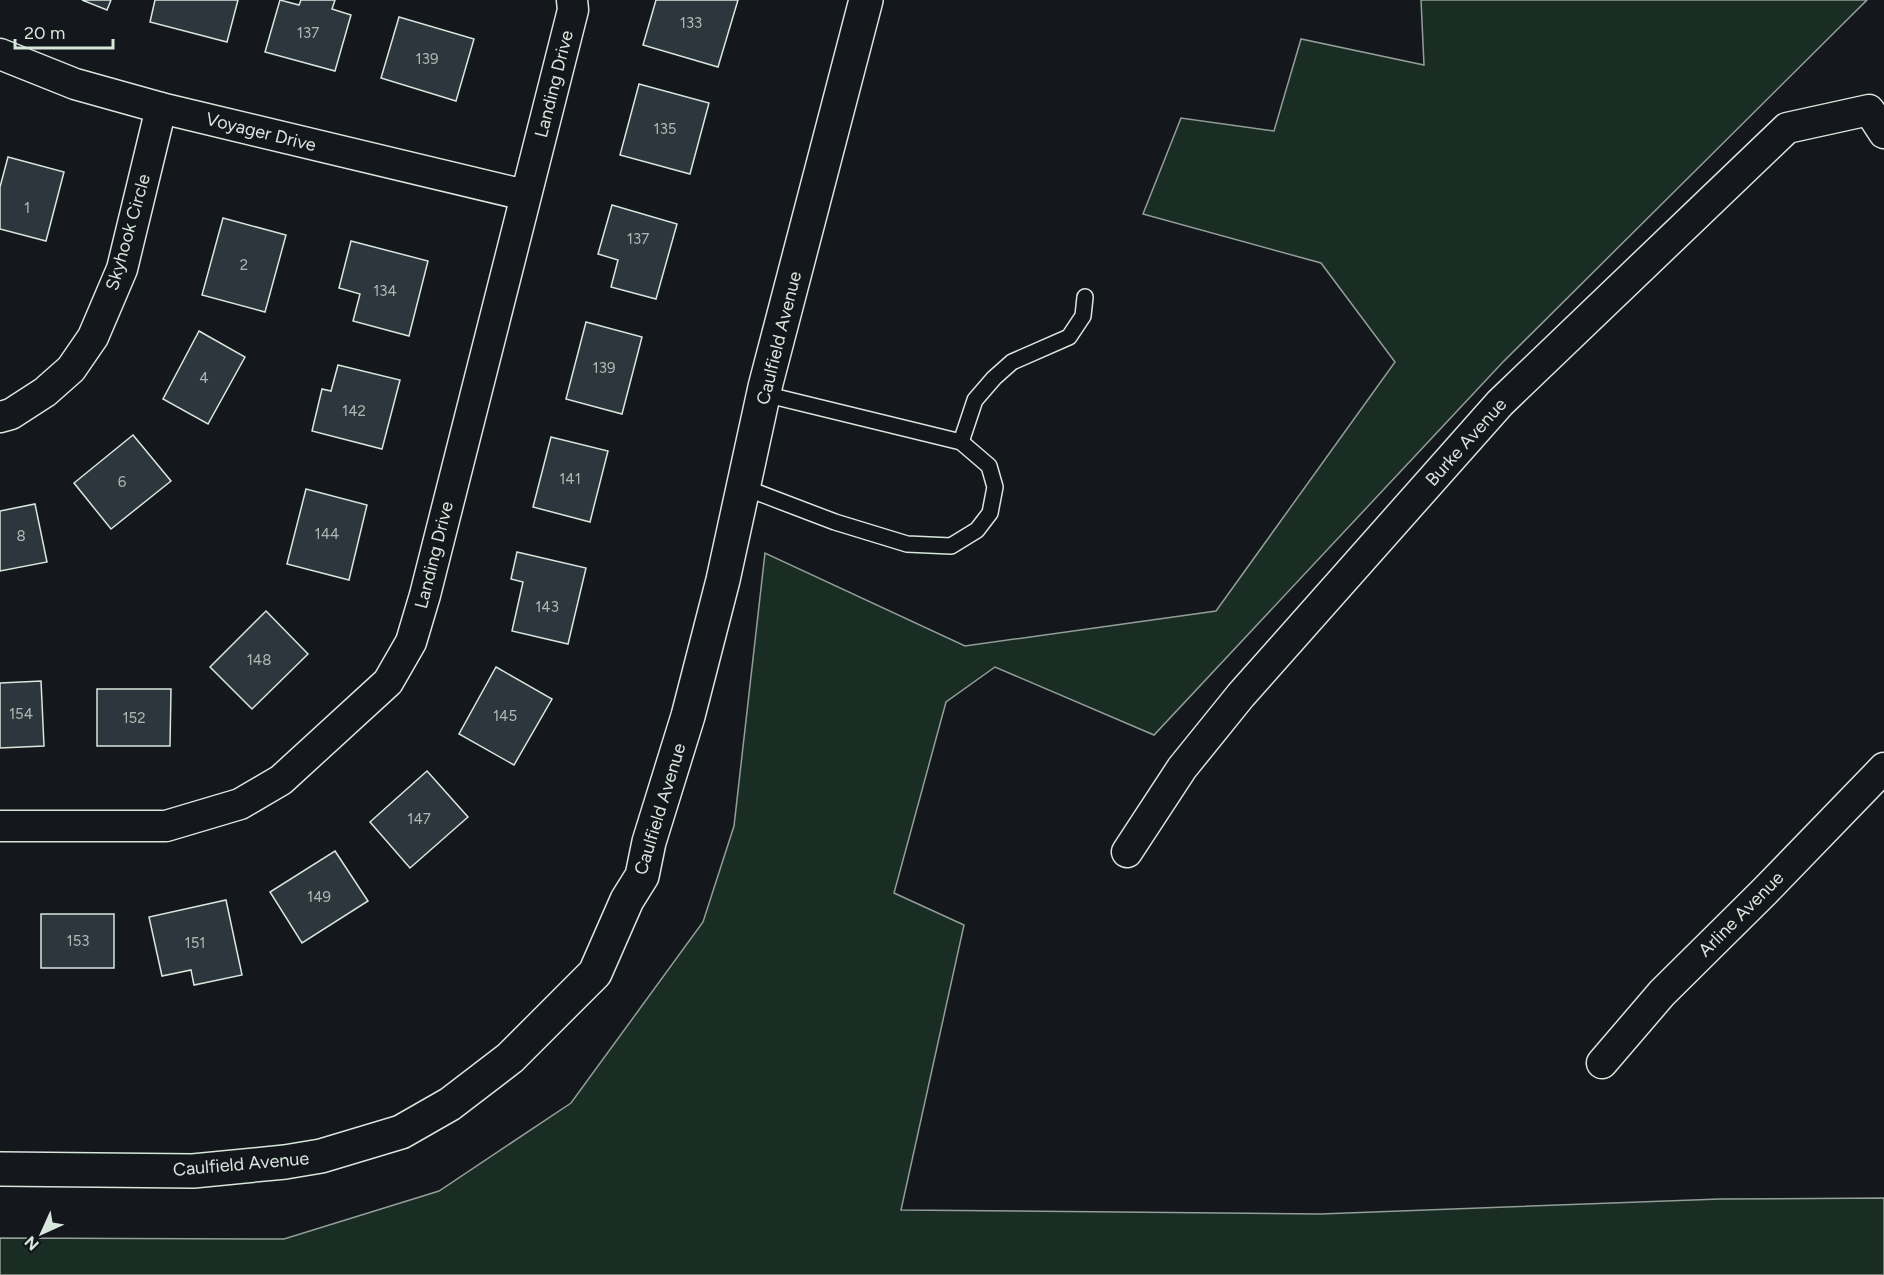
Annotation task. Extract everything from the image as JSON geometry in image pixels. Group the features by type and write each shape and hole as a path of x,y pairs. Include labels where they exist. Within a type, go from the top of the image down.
{"street":[{"name":"Landing Drive","path":"0,826 166,826 240,804 281,780 388,682 411,642 422,604 573,10 573,0"},
{"name":"Caulfield Avenue","path":"0,1169 193,1171 321,1156 401,1132 450,1104 510,1058 595,973 627,900 642,876 649,843 688,716 723,580 764,394 866,0"},
{"name":"Voyager Drive","path":"0,54 75,84 161,108 525,195"},
{"name":"Skyhook Circle","path":"0,417 11,414 45,392 71,369 93,338 122,269 161,108"},
{"name":"Burke Avenue","path":"1127,852 1182,768 1241,695 1500,403 1786,128 1876,121"},
{"name":"Arline Avenue","path":"1602,1063 1662,993 1884,768"}],"lane":[{"path":"961,442 975,400 1012,362 1069,337 1083,316 1085,297"},
{"path":"743,487 835,522 907,544 951,546 977,530 990,513 995,488 989,466 961,442 764,394"}],"green space":[{"path":"1421,0 1867,0 1502,363 1154,735 995,667 946,702 894,893 964,925 901,1210 1320,1214 1720,1199 1884,1198 1884,1275 0,1275 0,1238 284,1239 439,1191 571,1103 703,922 734,826 765,553 965,646 1216,611 1395,362 1321,263 1143,214 1181,118 1274,131 1301,39 1424,65"}],"building":[{"path":"82,0 111,0 107,10"},
{"path":"155,0 238,0 227,42 150,22"},
{"path":"280,0 299,5 301,0 335,0 332,9 351,15 335,71 265,52"},
{"path":"656,0 738,0 718,67 643,45"},
{"path":"399,17 474,39 456,101 381,78"},
{"path":"639,84 709,103 690,174 620,155"},
{"path":"8,157 64,172 46,241 0,229 0,187"},
{"path":"612,205 677,224 656,299 611,287 618,260 598,254"},
{"path":"223,218 286,235 265,312 202,295"},
{"path":"351,241 428,261 409,336 353,321 360,294 339,288"},
{"path":"586,322 642,337 622,414 566,399"},
{"path":"199,331 245,357 208,424 163,399"},
{"path":"338,365 400,380 382,449 312,431 322,389 331,391"},
{"path":"133,435 171,481 111,529 74,483"},
{"path":"551,437 608,451 590,522 533,507"},
{"path":"306,489 367,505 349,580 287,564"},
{"path":"35,504 47,562 0,571 0,511"},
{"path":"517,552 586,568 568,644 512,631 523,582 511,579"},
{"path":"266,611 308,654 252,709 210,667"},
{"path":"496,667 552,699 514,765 459,734"},
{"path":"41,681 44,746 0,748 0,683"},
{"path":"97,689 171,689 170,746 97,746"},
{"path":"427,771 468,817 410,868 370,822"},
{"path":"335,851 368,901 302,943 270,892"},
{"path":"226,900 242,975 194,985 191,970 162,976 149,917"},
{"path":"41,914 114,914 114,968 41,968"}]}
